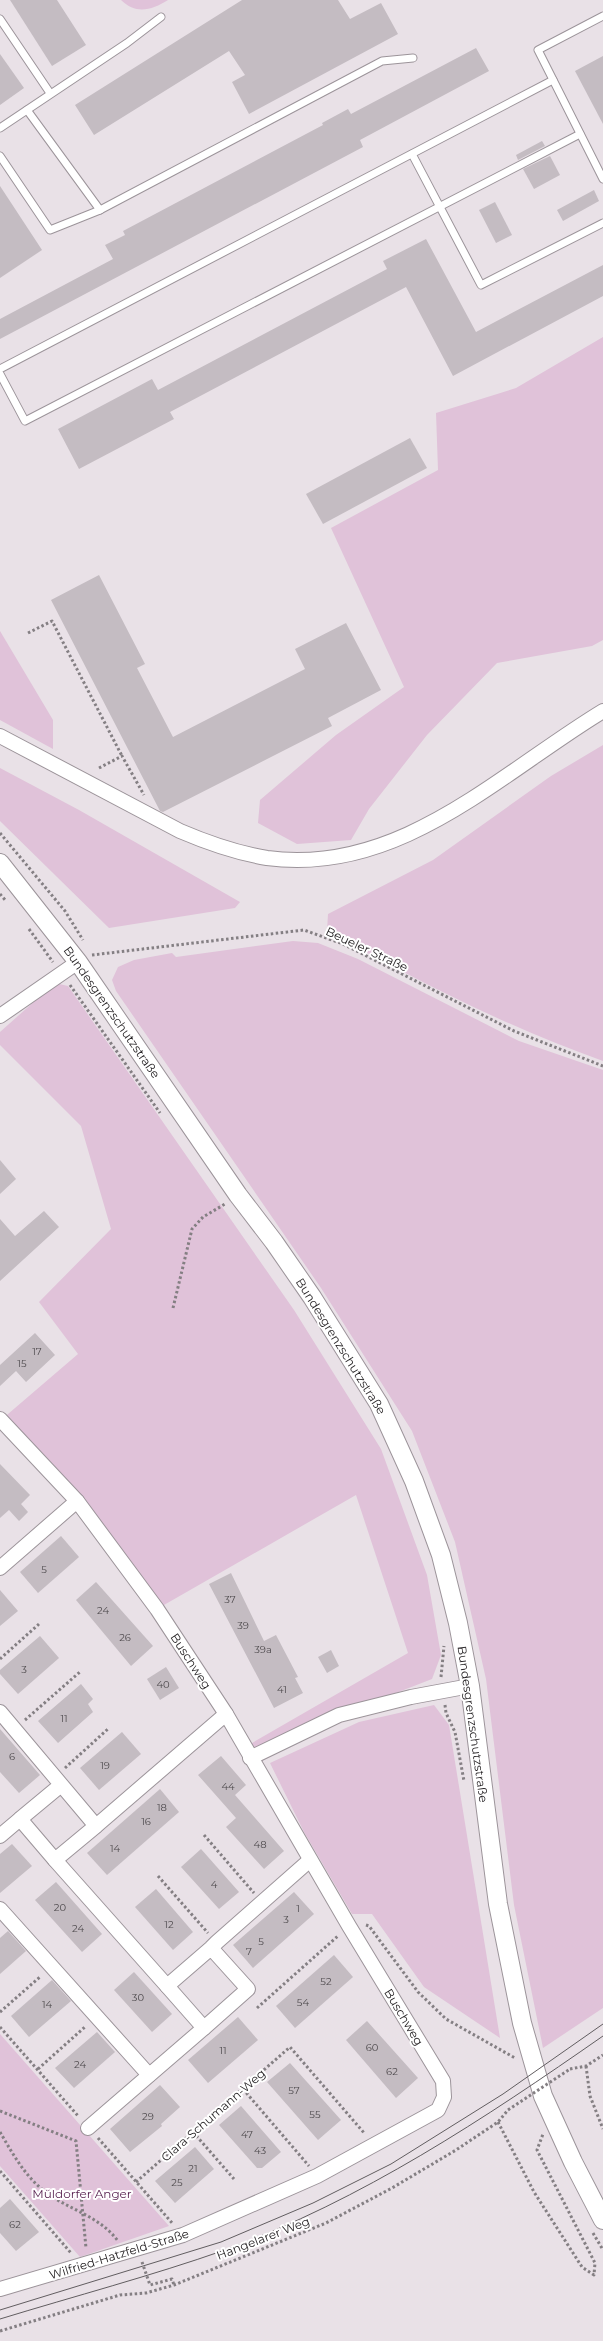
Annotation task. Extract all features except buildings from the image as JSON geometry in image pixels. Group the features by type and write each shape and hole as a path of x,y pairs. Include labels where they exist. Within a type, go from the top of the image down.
{"street":[{"path":"0,736 145,813 203,840 241,852 293,860 339,857 390,842 420,829 503,779 603,711"},
{"name":"Bundesgrenzschutzstraße","path":"0,863 83,958 232,1199 274,1242 312,1297 379,1404 428,1514 442,1556 470,1686 498,1904 522,2023 544,2096 573,2162 603,2220"},
{"path":"0,1016 83,958"},
{"name":"Buschweg","path":"0,1419 77,1501 157,1609 226,1714 310,1860 443,2081"},
{"path":"0,1568 77,1501"},
{"path":"250,1758 340,1715 411,1696 470,1686"},
{"path":"0,1712 96,1826"},
{"path":"55,1860 226,1714"},
{"path":"1,1833 20,1820 58,1781"},
{"path":"20,1820 204,2028"},
{"path":"167,1986 310,1860"},
{"path":"0,1909 149,2076"},
{"path":"88,2128 248,1989 214,1945"},
{"name":"Wilfried-Hatzfeld-Straße","path":"0,2289 124,2254 183,2235 317,2176 438,2110 444,2097 443,2081"}],"lane":[{"path":"603,16 538,50 603,178"},
{"path":"0,128 127,43 160,17"},
{"path":"0,19 50,93"},
{"path":"0,156 50,230 100,210 382,61 413,58"},
{"path":"0,368 553,80"},
{"path":"26,110 100,210"},
{"path":"0,374 26,421 580,134"},
{"path":"412,154 481,285 603,223"}],"path":[{"path":"28,633 52,621 145,797 145,813"},
{"path":"99,768 122,756"},
{"path":"0,833 65,912 81,935 83,958"},
{"path":"0,894 12,906"},
{"path":"27,925 161,1115"},
{"name":"Beueler Straße","path":"83,958 304,930 343,944 514,1031 603,1066"},
{"path":"220,1196 232,1199"},
{"path":"231,1211 232,1199"},
{"path":"173,1308 192,1230 203,1217 232,1199"},
{"path":"0,1659 39,1624"},
{"path":"442,1638 444,1659 441,1671 446,1713 455,1732 465,1790"},
{"path":"15,1728 81,1671"},
{"path":"58,1781 109,1728"},
{"path":"204,1835 262,1903"},
{"path":"158,1876 214,1945"},
{"path":"257,2008 348,1923 369,1926 418,1992 446,2019 516,2058 514,2050"},
{"path":"0,2012 52,1966"},
{"path":"38,2069 96,2016"},
{"name":"Clara-Schumann-Weg","path":"136,2182 290,2047 375,2145"},
{"path":"603,2056 586,2066 590,2096 603,2128"},
{"name":"Hangelarer Weg","path":"0,2332 120,2295 146,2292 174,2285 326,2223 392,2188 498,2122 508,2110 570,2069 586,2066"},
{"path":"242,2089 317,2176"},
{"path":"0,2111 76,2141 85,2265"},
{"path":"498,2122 545,2209 582,2267 594,2275 595,2263 537,2150 543,2133"},
{"path":"0,2132 22,2168 34,2182 51,2196 82,2213 113,2234 127,2261 140,2257 150,2285 172,2278 174,2285"},
{"path":"193,2132 234,2179"},
{"path":"0,2170 85,2265"}],"green space":[{"path":"121,0 168,0 150,8 138,9 132,8"},
{"path":"603,337 603,640 592,646 497,663 427,735 369,809 351,840 297,844 258,823 260,800 336,735 404,687 331,528 438,470 436,413 516,388"},
{"path":"0,631 53,720 53,749 0,720"},
{"path":"603,745 603,1061 567,1048 462,1002 327,931 328,914 433,860 551,776"},
{"path":"0,768 79,810 240,902 235,908 109,928 0,821"},
{"path":"293,941 318,943 358,959 519,1041 603,1070 603,2008 543,2048 514,1905 486,1679 455,1542 412,1431 321,1288 116,991 112,980 118,967 134,960 172,953 176,957"},
{"path":"55,983 68,986 294,1310 381,1449 427,1575 441,1655 432,1679 339,1715 250,1758 245,1747 408,1653 356,1495 157,1609 1,1420 78,1354 39,1302 111,1229 81,1126 0,1045 0,1032"},
{"path":"434,1705 449,1725 500,2038 424,1987 372,1914 352,1914 304,1832 270,1763 359,1722"},
{"name":"Müldorfer Anger","path":"0,2034 169,2226 80,2257 0,2166"}],"tram line":[{"path":"0,2310 221,2242 313,2203 391,2164 503,2094 603,2024"},
{"path":"0,2319 225,2250 276,2230 325,2207 421,2155 513,2097 603,2036"}]}
